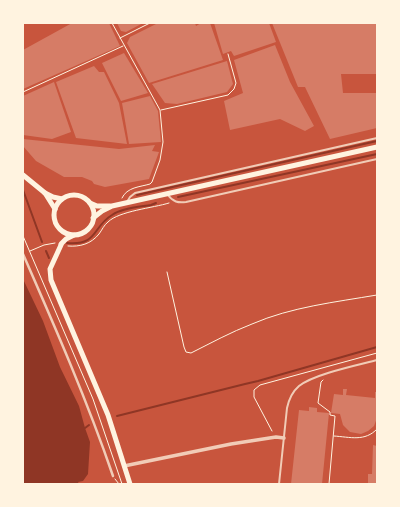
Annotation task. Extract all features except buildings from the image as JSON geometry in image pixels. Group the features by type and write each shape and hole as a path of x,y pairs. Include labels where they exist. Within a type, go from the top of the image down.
{"main road":[{"path":"44,193 53,197 62,198 71,195 82,196 90,203 97,206 112,206 377,147"},
{"path":"23,175 44,193 55,209"},
{"path":"62,198 55,209 54,220 60,230 61,244 50,270 50,280 105,409 130,484"},
{"path":"61,244 89,228 93,218 93,209 90,203"},
{"path":"93,218 112,206"},
{"path":"60,230 67,234 75,235"}],"street":[{"path":"23,254 79,384 113,476"},
{"path":"124,466 231,444 276,437 284,438"}],"lane":[{"path":"124,204 130,196 135,193 377,138"},
{"path":"168,194 172,201 180,203 186,202 377,159"},
{"path":"279,484 287,408 291,396 295,390 307,381 377,360"}],"path":[{"path":"112,23 160,110 163,142 160,160 152,182 150,184 126,191 122,197 124,204"},
{"path":"120,38 150,23"},
{"path":"23,92 124,46"},
{"path":"160,110 228,95 234,89 236,83 228,54"},
{"path":"23,236 93,399 122,484"},
{"path":"30,251 50,243 61,244"},
{"path":"167,272 184,347 186,352 191,353 252,324 273,316 311,307 377,295"},
{"path":"329,484 336,416 330,415 330,412 318,403 320,382 330,373"},
{"path":"334,435 363,438 373,433 377,429"}],"shaded area":[{"path":"23,279 43,321 60,367 79,406 90,442 88,474 83,481 78,482 79,484 23,484"}],"waterway":[{"path":"137,195 377,141"},
{"path":"178,197 377,154"},
{"path":"23,190 42,242"},
{"path":"67,243 84,242 90,239 101,225 116,213 126,209 156,203"},
{"path":"46,251 49,258"},
{"path":"117,416 258,381 377,347"},
{"path":"85,428 89,425"}]}
